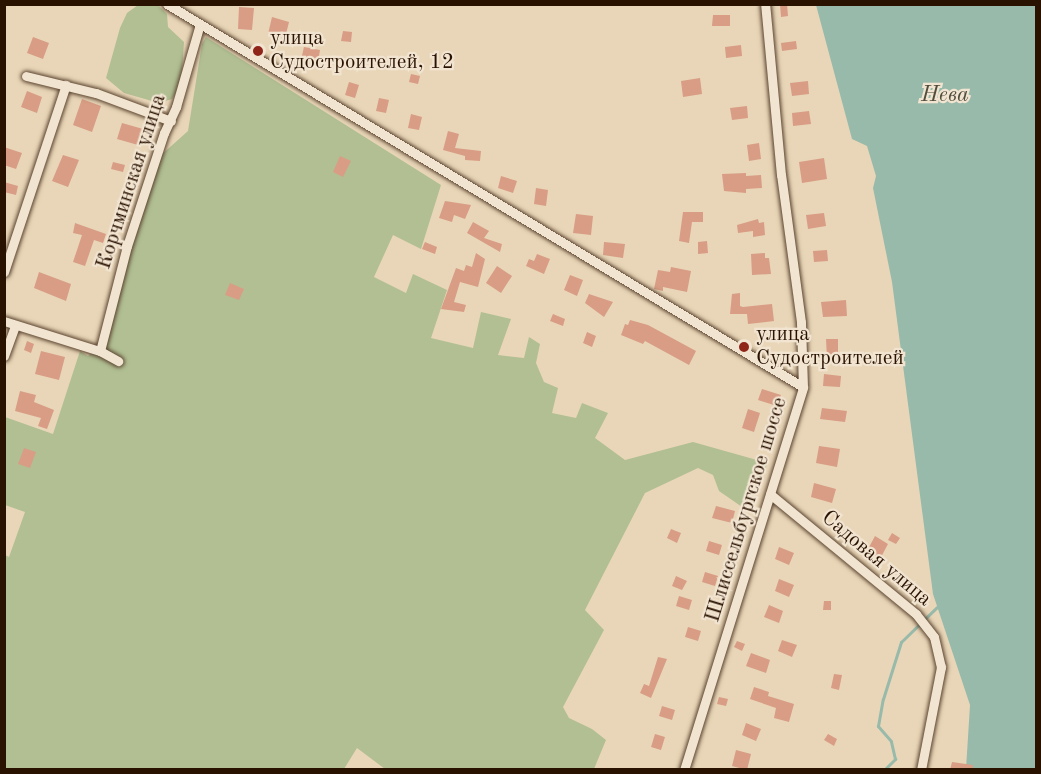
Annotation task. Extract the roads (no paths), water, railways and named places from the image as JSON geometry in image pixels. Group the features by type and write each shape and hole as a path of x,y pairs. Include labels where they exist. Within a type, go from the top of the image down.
{"street":[{"path":"167,4 803,387"},
{"name":"Шлиссельбургское шоссе","path":"684,770 786,449 803,387 801,322 781,175 765,4"},
{"name":"Корчминская улица","path":"100,351 127,246 171,120 200,24"},
{"path":"26,76 66,85 171,120"},
{"path":"4,272 66,85"},
{"path":"4,321 100,351 118,361"},
{"path":"4,356 15,325"},
{"name":"Садовая улица","path":"770,494 916,614 934,637 941,667 921,770"}],"water":[{"name":"Нева","path":"816,5 1036,5 1036,769 966,769 970,705 933,594 892,282 873,188 876,176 867,146 852,139"}],"waterway":[{"path":"884,770 895,759 891,741 878,726 883,699 901,642 937,607"}],"place":[{"name":"улица Судостроителей, 12","path":"258,51"},
{"name":"улица Судостроителей","path":"744,347"}]}
